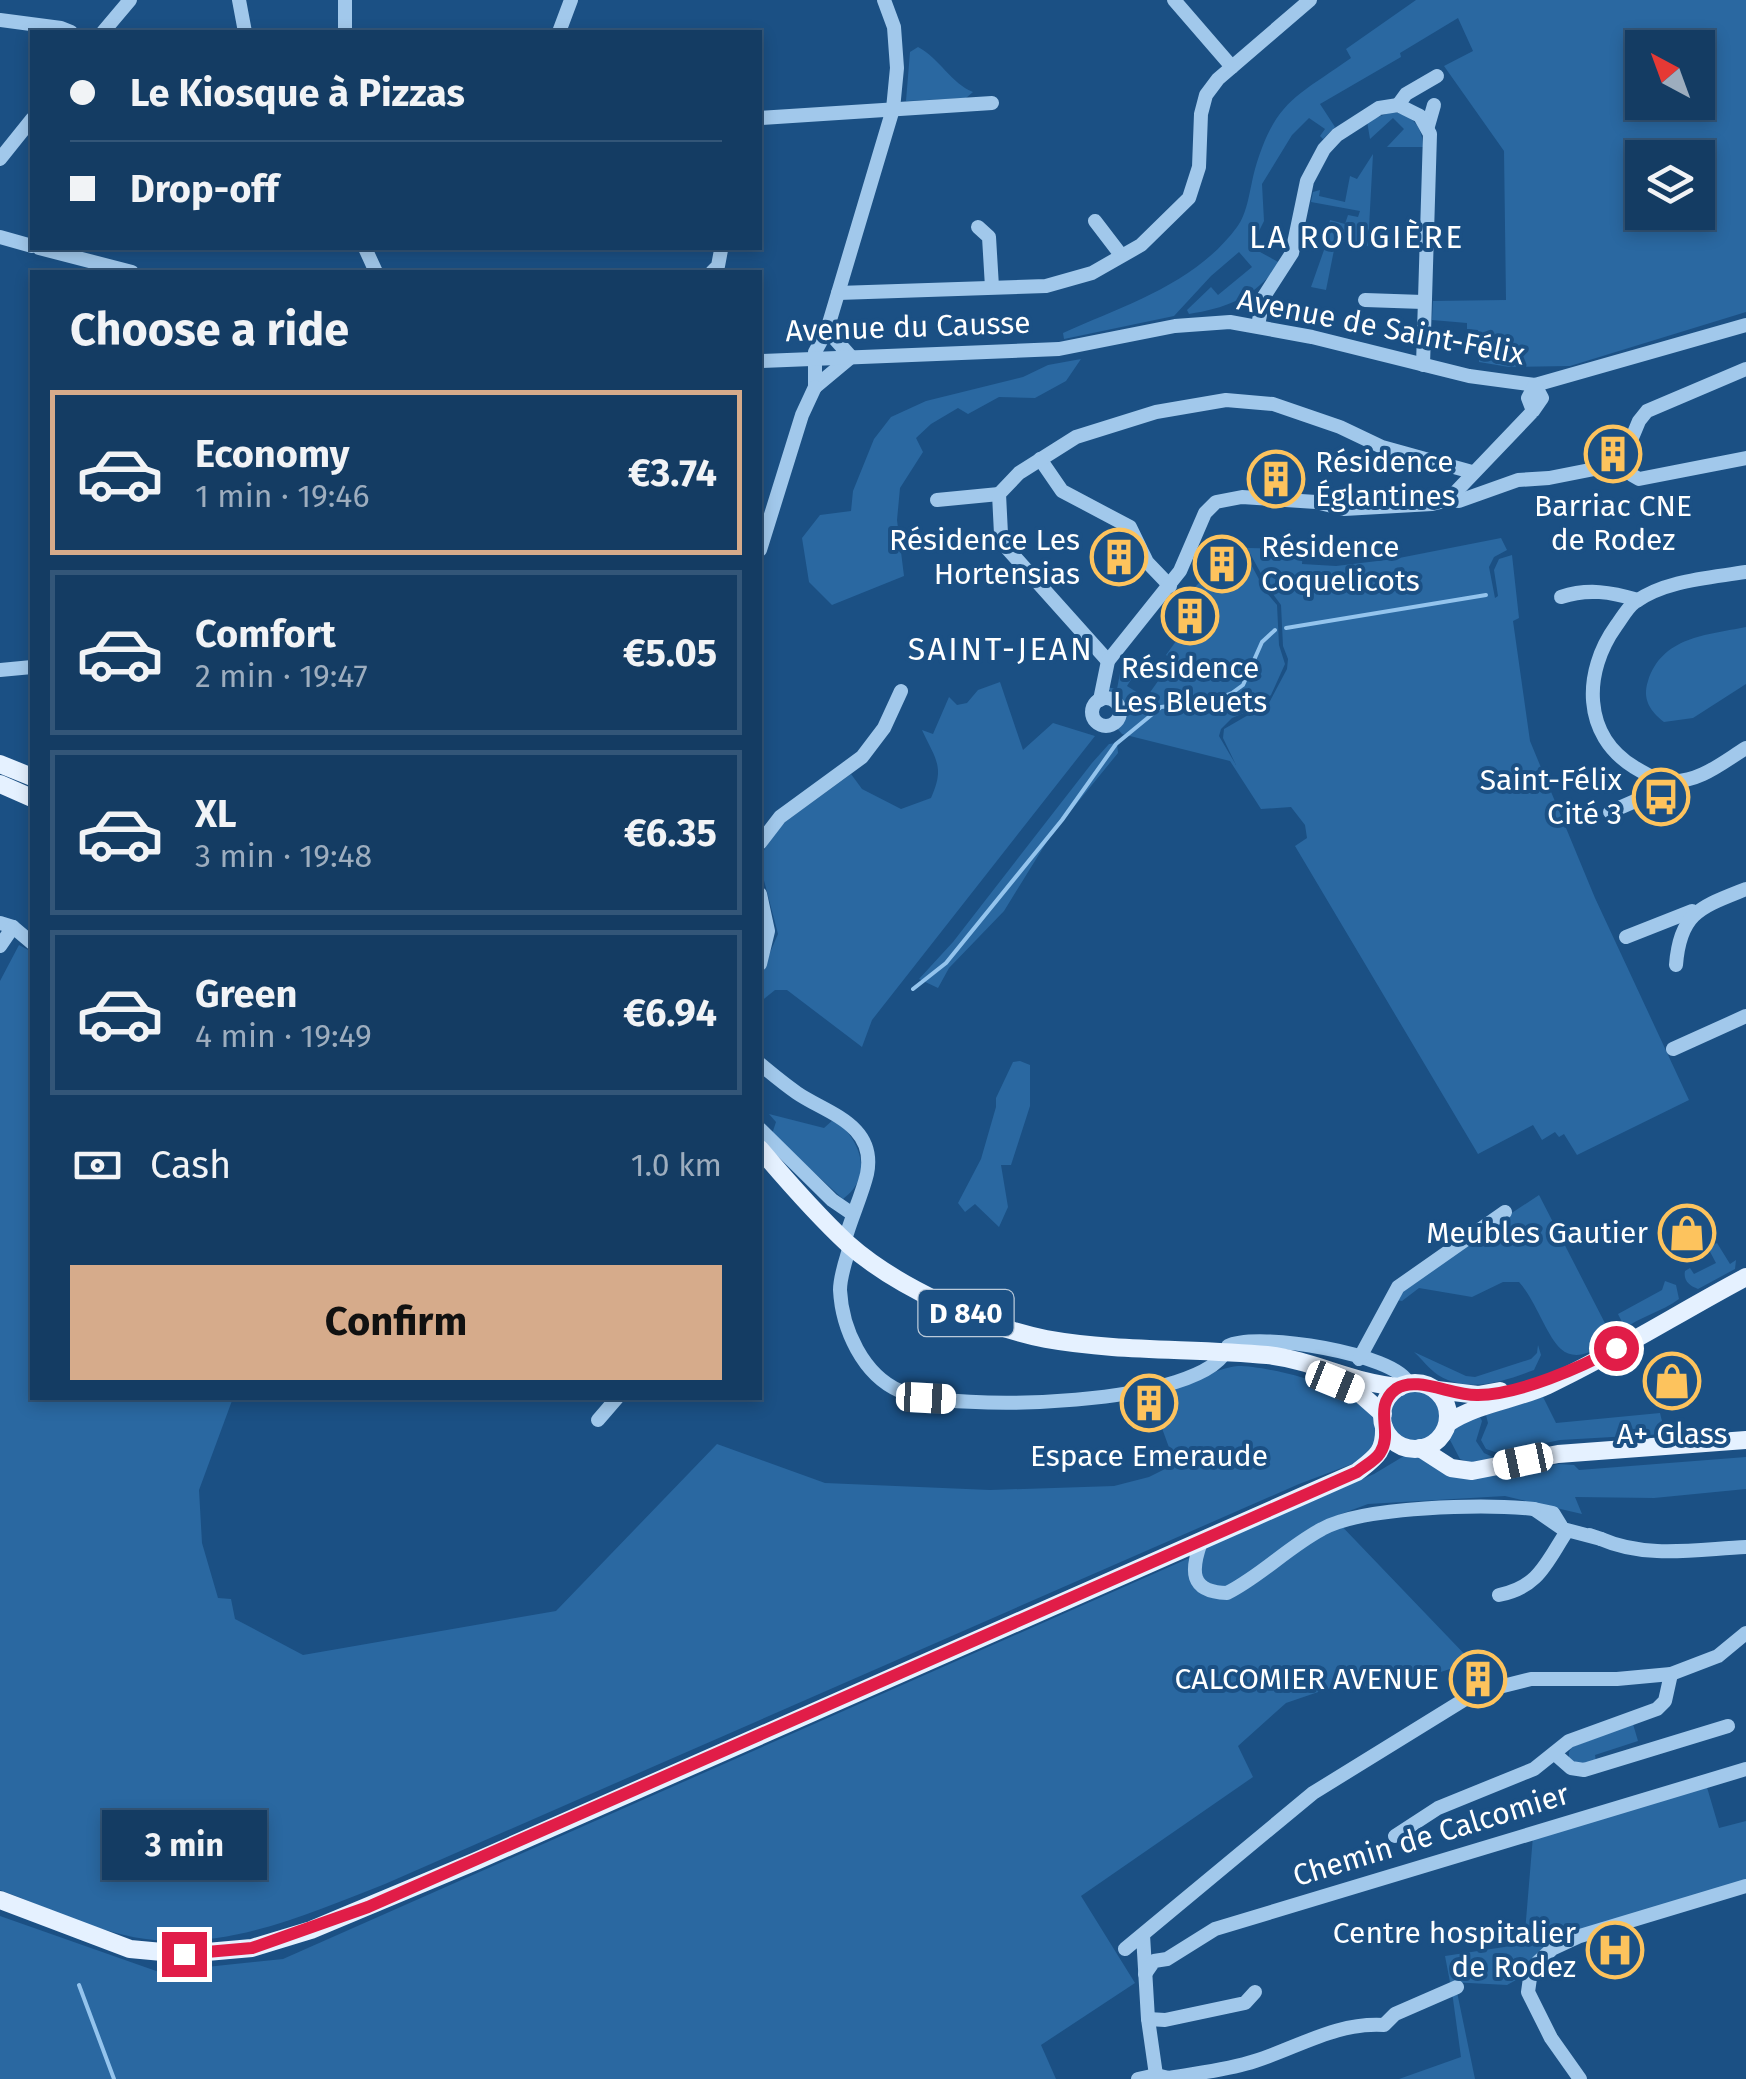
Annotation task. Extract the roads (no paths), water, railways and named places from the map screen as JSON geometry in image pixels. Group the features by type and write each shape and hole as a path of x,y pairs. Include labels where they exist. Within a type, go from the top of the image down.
{"main road":[{"path":"0,764 30,776"},
{"path":"0,784 30,797"},
{"name":"D 840","path":"762,1152 783,1179 848,1243 921,1293 992,1326 1047,1339 1308,1362 1363,1381 1404,1385"},
{"name":"D 840","path":"762,1165 783,1179"},
{"path":"1357,1472 1432,1444 1471,1410 1540,1388 1746,1277"},
{"name":"D 840","path":"1226,1352 1357,1391 1384,1420"},
{"path":"0,1900 130,1949 184,1954 252,1948 311,1930 1357,1472 1379,1456 1384,1444 1388,1398 1404,1385 1421,1383 1436,1390 1490,1394 1595,1360"},
{"path":"1436,1390 1447,1405 1446,1428 1454,1458 1466,1470"},
{"path":"1384,1420 1394,1440 1451,1468 1466,1470 1558,1454 1746,1440"}],"street":[{"path":"105,30 130,0"},
{"path":"239,0 244,30"},
{"path":"345,0 345,30"},
{"path":"560,30 571,0"},
{"path":"816,387 814,352 827,330 893,109 898,68 894,27 884,0"},
{"path":"1174,0 1232,67"},
{"path":"838,293 1046,286 1092,273 1141,244 1189,198 1200,167 1201,114 1206,95 1308,1"},
{"path":"0,20 66,30"},
{"path":"1398,105 1406,94 1437,76"},
{"path":"762,118 992,103"},
{"path":"1423,365 1431,153 1428,126 1434,104"},
{"path":"1258,326 1263,298 1292,254 1308,181 1324,148 1378,108 1398,105 1420,116 1428,126"},
{"path":"0,159 30,122"},
{"path":"1095,221 1122,255"},
{"path":"978,227 989,236 992,287"},
{"path":"0,237 30,245"},
{"path":"46,250 112,270"},
{"path":"714,270 721,250"},
{"path":"1365,300 1424,302"},
{"name":"Avenue de Saint-Félix","path":"1059,350 1175,326 1230,322 1469,376 1535,385 1746,325"},
{"path":"762,544 802,415 816,387 850,358 827,330"},
{"name":"Avenue du Causse","path":"762,361 1059,350"},
{"path":"1746,368 1647,411 1624,456 1632,475 1639,479 1746,458"},
{"path":"1448,500 1533,411 1542,398 1535,385"},
{"path":"937,500 999,494 1019,473 1076,437 1156,412 1226,400 1274,404 1382,447 1472,472"},
{"path":"1040,459 1062,492 1130,528 1147,562 1170,586"},
{"path":"1100,700 1108,662 1170,586 1205,513 1216,502 1230,498 1316,502 1344,509 1432,504 1459,500 1518,480 1625,463"},
{"path":"999,494 1000,534 1005,546 1108,662"},
{"path":"1669,782 1630,764 1612,748 1593,711 1595,664 1608,636 1638,600 1670,586 1746,572"},
{"path":"1561,597 1580,590 1610,592 1638,600"},
{"path":"0,670 30,667"},
{"path":"762,840 780,817 862,757 884,728 901,691"},
{"path":"1610,812 1669,782 1718,768 1746,748"},
{"path":"1626,937 1746,889"},
{"path":"762,903 768,931 762,956"},
{"path":"1676,965 1677,942 1685,923 1702,907"},
{"path":"0,946 6,925 30,942"},
{"path":"1673,1049 1746,1016"},
{"path":"762,1066 799,1095 844,1118 859,1135 867,1172 851,1213 840,1289 845,1319 864,1364 880,1380 901,1392 926,1398 1016,1404 1152,1390 1192,1376 1238,1341 1280,1340 1320,1346 1393,1369 1405,1376 1404,1385"},
{"path":"762,1131 832,1200 851,1213"},
{"path":"1359,1359 1398,1287 1505,1212"},
{"path":"598,1420 616,1400"},
{"path":"1201,1542 1192,1567 1194,1578 1206,1589 1226,1594 1321,1529 1368,1513 1534,1508 1554,1513 1564,1528 1624,1549 1746,1547"},
{"path":"1499,1595 1533,1582 1564,1528"},
{"path":"1125,1950 1313,1793 1476,1694 1531,1679 1617,1679 1672,1674 1718,1656 1746,1633"},
{"path":"1394,1836 1438,1808 1534,1769 1569,1741 1657,1709 1665,1701 1672,1674"},
{"path":"1555,1754 1571,1768 1584,1770 1728,1726"},
{"name":"Chemin de Calcomier","path":"1145,1974 1154,1961 1168,1960 1216,1929 1746,1769"},
{"path":"1580,2079 1557,2048 1528,1992 1538,1962 1552,1949 1580,1936 1746,1886"},
{"path":"1143,1935 1156,2075"},
{"path":"1138,2079 1156,2075 1169,2078 1254,2062 1316,2036 1361,2024 1384,2025 1395,2014 1457,1987"},
{"path":"1148,2019 1165,2020 1245,2004 1255,1992"}],"waterway":[{"path":"1286,628 1486,595"},
{"path":"913,989 946,963 1062,820 1116,744 1161,707 1211,701 1232,693 1243,685 1262,642 1275,630"},
{"path":"79,1985 114,2079"}],"place":[{"name":"Barriac CNE de Rodez","path":"1613,454"},
{"name":"Résidence Églantines","path":"1276,479"},
{"name":"Résidence Les Hortensias","path":"1119,557"},
{"name":"Résidence Coquelicots","path":"1222,564"},
{"name":"Résidence Les Bleuets","path":"1190,616"},
{"name":"Saint-Félix Cité 3","path":"1661,797"},
{"name":"Meubles Gautier","path":"1687,1233"},
{"name":"A+ Glass","path":"1672,1381"},
{"name":"Espace Emeraude","path":"1149,1403"},
{"name":"CALCOMIER AVENUE","path":"1478,1679"},
{"name":"Centre hospitalier de Rodez","path":"1615,1950"}],"district":[{"name":"LA ROUGIÈRE","path":"1357,237"},
{"name":"SAINT-JEAN","path":"1001,649"}]}
